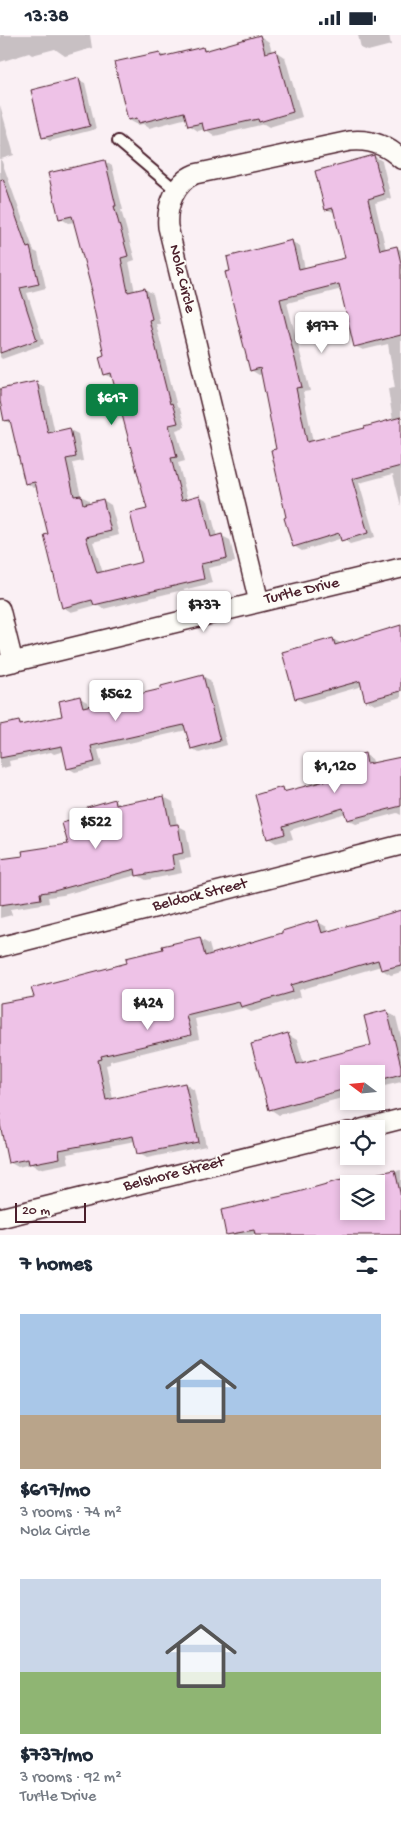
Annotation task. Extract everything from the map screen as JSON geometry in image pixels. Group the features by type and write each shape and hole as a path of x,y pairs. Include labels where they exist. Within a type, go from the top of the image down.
{"street":[{"name":"Nola Circle","path":"259,602 168,227 170,207 184,180 195,174 350,141 376,143 392,151 401,159"},
{"name":"Turtle Drive","path":"6,664 401,569"},
{"path":"0,609 6,664"},
{"name":"Beldock Street","path":"0,947 401,845"},
{"path":"385,1123 401,1119"},
{"name":"Belshore Street","path":"0,1218 340,1134"}],"lane":[{"path":"118,141 177,191"}],"building":[{"path":"260,35 265,53 276,50 293,112 259,122 258,119 204,131 202,123 188,126 184,112 139,123 137,118 128,120 114,62 160,52 161,57 203,47 204,51"},
{"path":"79,78 90,126 42,138 31,90"},
{"path":"374,155 384,194 368,199 380,250 397,246 401,263 401,335 354,347 339,284 280,299 302,387 296,388 307,442 401,417 401,466 352,479 368,533 341,541 339,533 293,547 284,518 286,517 271,450 276,449 260,368 250,371 225,272 230,271 227,257 292,240 299,269 345,258 333,208 325,210 315,171"},
{"path":"105,160 116,206 114,206 128,256 121,258 128,292 145,288 152,319 149,320 170,404 172,403 178,423 169,425 177,457 171,458 182,500 200,495 211,537 222,534 227,558 201,564 204,579 94,605 92,600 62,608 44,535 48,534 35,482 25,484 10,420 4,421 0,389 37,381 48,433 70,428 76,457 66,459 74,496 81,495 83,504 103,499 111,531 86,537 97,573 142,562 130,513 147,509 111,373 104,375 99,357 104,355 90,291 92,291 72,216 59,219 48,173"},
{"path":"3,179 27,248 30,247 39,284 20,288 37,340 0,353 0,180"},
{"path":"401,625 401,691 365,701 360,681 295,699 282,652 333,638 335,645"},
{"path":"203,675 220,741 191,749 184,725 91,746 95,762 67,769 62,746 0,758 0,725 19,721 20,725 62,716 59,701 80,696 83,707 161,689 161,686"},
{"path":"365,753 367,764 401,757 401,806 347,820 343,808 283,826 285,834 267,839 255,795 282,787 283,792 336,778 331,762"},
{"path":"164,796 170,825 178,824 183,853 172,855 174,869 136,876 135,869 40,893 41,899 0,905 0,859 23,856 22,851 68,844 62,823 90,815 87,807 115,799 116,805"},
{"path":"401,910 401,965 381,970 378,960 291,985 293,992 241,1007 239,1002 186,1015 191,1035 101,1056 102,1059 98,1060 106,1100 185,1083 198,1142 137,1154 133,1136 59,1150 60,1158 29,1164 28,1159 8,1163 0,1124 0,1003 34,997 31,988 127,963 126,958 163,949 162,946 200,937 205,956 318,920 322,933"},
{"path":"387,1010 401,1066 401,1074 385,1078 385,1065 340,1065 340,1090 269,1110 251,1044 288,1033 297,1064 371,1045 364,1016"},
{"path":"395,1170 401,1197 401,1235 255,1235 254,1230 226,1235 221,1210 340,1180 340,1220 385,1220 385,1175 369,1175"}]}
